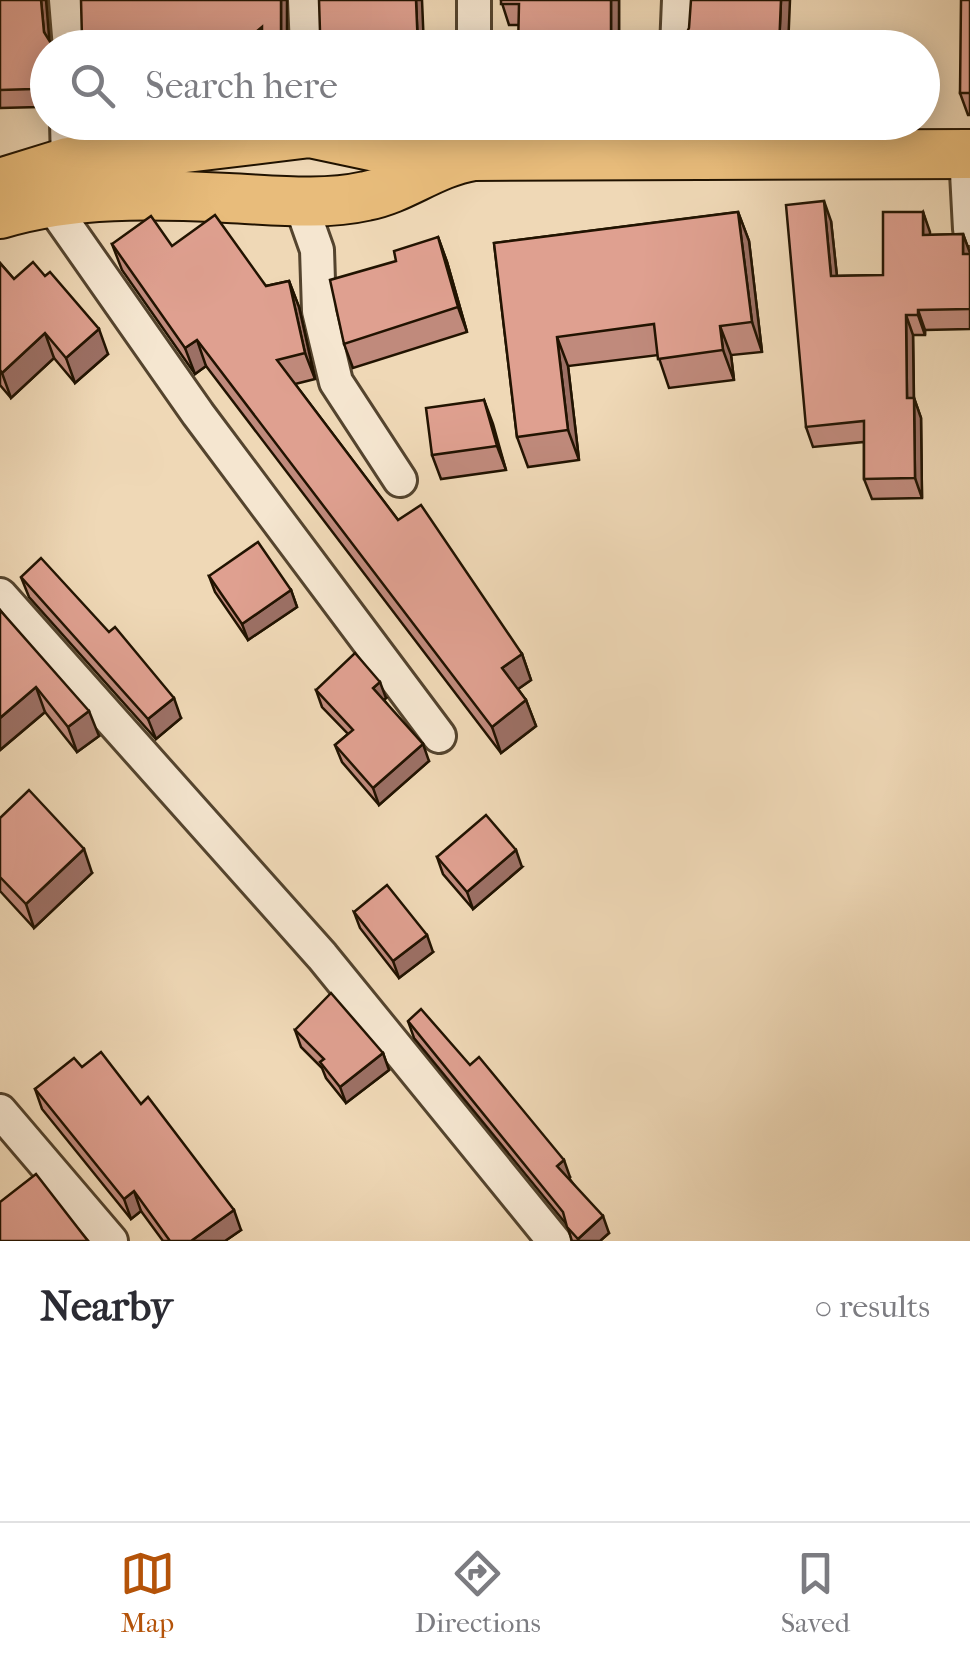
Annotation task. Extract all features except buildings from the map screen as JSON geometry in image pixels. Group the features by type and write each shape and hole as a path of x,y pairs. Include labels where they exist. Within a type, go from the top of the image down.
{"highway":[{"path":"0,183 61,162 222,140"},
{"path":"407,140 463,147 648,140"},
{"path":"694,140 968,154"},
{"path":"61,162 168,195 300,202 368,196 463,147"},
{"path":"0,214 61,162"}],"street":[{"path":"66,0 68,30"},
{"path":"305,0 306,30"},
{"path":"474,0 474,30"},
{"path":"677,30 678,0"},
{"path":"968,154 970,230"},
{"path":"61,162 198,414 439,736"},
{"path":"300,202 318,250 319,311 336,382 400,480"},
{"path":"0,594 322,956 554,1241"},
{"path":"0,1111 111,1241"}]}
